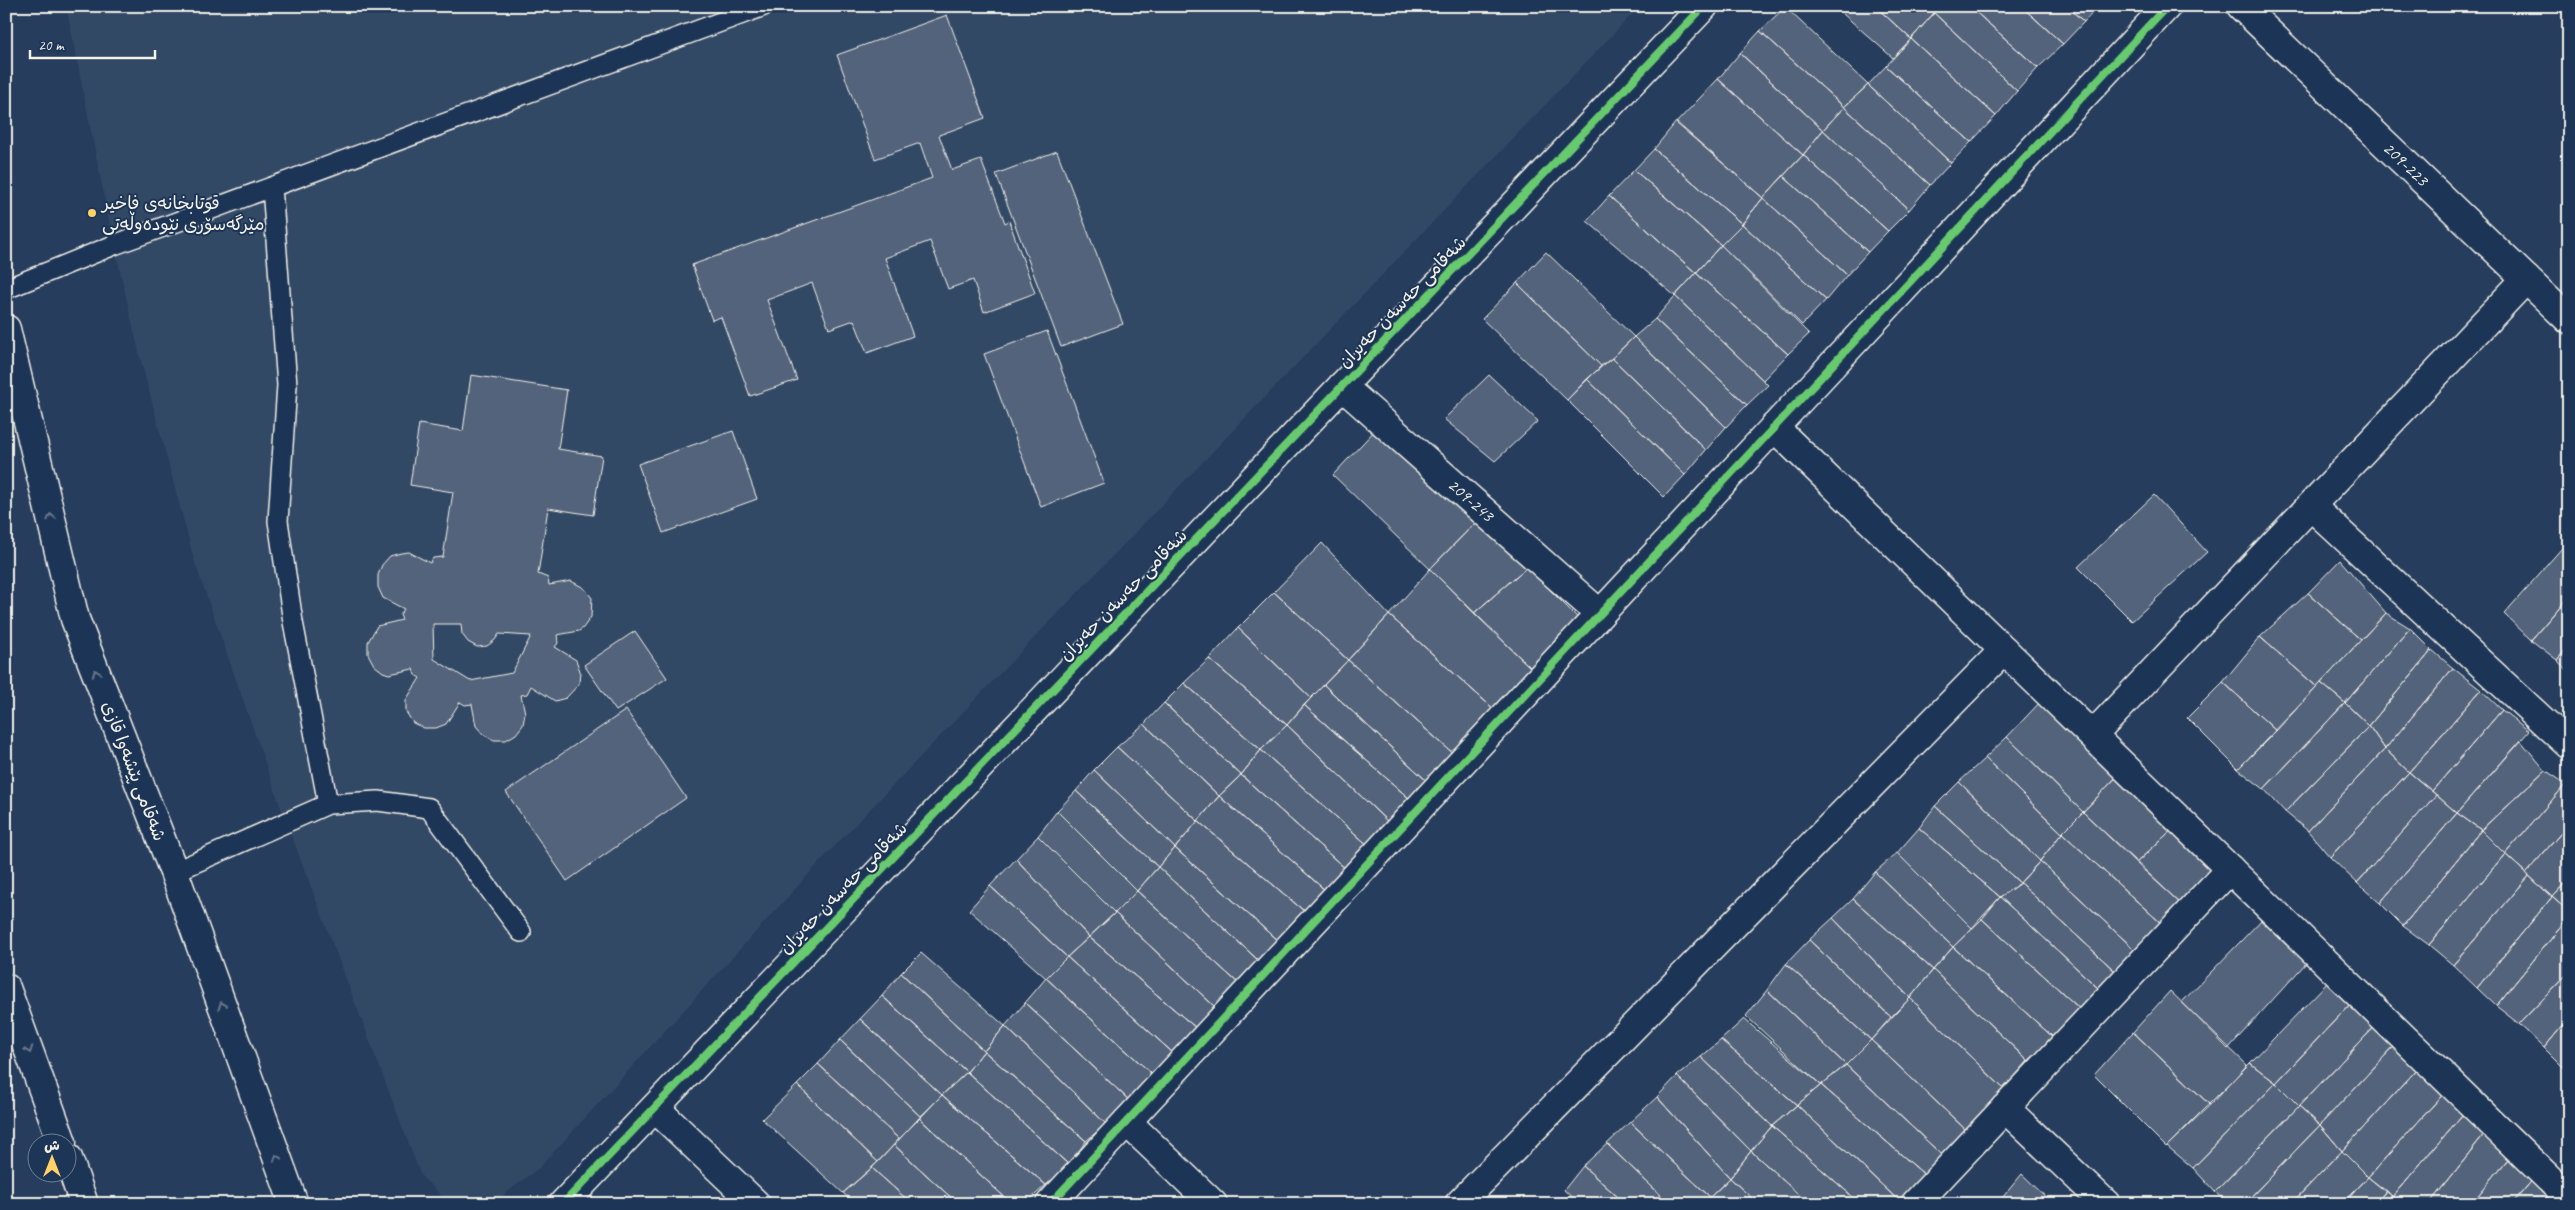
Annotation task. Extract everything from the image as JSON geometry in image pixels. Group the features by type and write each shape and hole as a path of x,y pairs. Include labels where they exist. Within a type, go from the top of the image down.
{"main road":[{"path":"1050,1204 2167,6"},
{"name":"209-223","path":"2241,6 2569,320"},
{"name":"شەقامی حەسەن حەیران","path":"563,1204 1342,386 1696,9"},
{"path":"2092,735 2526,279"},
{"name":"شەقامی پێشەوا قازی","path":"6,329 75,619 174,872 294,1204"},
{"name":"209-243","path":"1342,386 1600,614"},
{"path":"1774,427 2569,1198"},
{"path":"2311,506 2569,745"},
{"path":"1460,1204 2004,650"},
{"path":"1915,1204 2230,870"},
{"path":"6,988 58,1132"},
{"path":"655,1108 756,1204"},
{"path":"2005,1108 2106,1204"},
{"path":"1127,1122 1213,1204"},
{"path":"76,1182 84,1204"}],"lane":[{"path":"6,289 114,245 764,6"},
{"path":"272,187 287,385 278,522 293,622 328,804"},
{"path":"174,872 328,804 378,801 429,808 521,932"}],"shaded area":[{"path":"66,6 1640,6 829,852 539,1168 502,1196 473,1202 442,1196 421,1176 281,808 195,563 140,357 114,245"}],"building":[{"path":"1834,6 1875,6 1911,39 1893,58"},
{"path":"1875,6 1926,6 1934,13 1911,39"},
{"path":"1926,6 1940,6 1934,13"},
{"path":"1940,6 1969,6 2038,68 2017,91 1934,13"},
{"path":"1969,6 2021,6 2063,44 2038,68"},
{"path":"2021,6 2067,6 2084,22 2063,44"},
{"path":"2067,6 2099,6 2084,22"},
{"path":"1785,7 1868,85 1844,107 1760,31"},
{"path":"1934,13 2017,91 1996,116 1911,39"},
{"path":"947,15 985,118 939,135 952,170 981,160 1005,223 1009,221 1035,293 984,312 973,280 948,289 930,241 885,258 913,336 867,353 854,320 829,329 812,283 767,300 797,380 750,396 721,317 712,320 692,265 932,178 920,143 875,159 837,55"},
{"path":"1760,31 1844,107 1823,130 1740,53"},
{"path":"1911,39 1996,116 1971,142 1886,66"},
{"path":"1740,53 1823,130 1803,155 1718,79"},
{"path":"1886,66 1971,142 1951,163 1868,85"},
{"path":"1718,79 1803,155 1763,198 1676,123"},
{"path":"1868,85 1951,163 1930,185 1844,107"},
{"path":"1844,107 1930,185 1909,210 1823,130"},
{"path":"1676,122 1763,198 1742,224 1654,149"},
{"path":"1823,130 1909,210 1888,231 1803,155"},
{"path":"1654,149 1742,224 1721,245 1634,170"},
{"path":"1057,151 1123,324 1061,347 996,174"},
{"path":"1803,155 1888,231 1868,252 1783,176"},
{"path":"1634,170 1721,245 1696,273 1609,196"},
{"path":"1783,176 1868,252 1847,275 1763,198"},
{"path":"1609,196 1696,273 1675,296 1587,221"},
{"path":"1763,198 1847,275 1826,300 1742,224"},
{"path":"1742,224 1826,300 1802,325 1721,245"},
{"path":"1721,245 1809,334 1788,354 1696,273"},
{"path":"1546,252 1634,337 1601,366 1517,283"},
{"path":"1696,273 1788,354 1763,380 1675,296"},
{"path":"1517,283 1601,366 1567,400 1482,319"},
{"path":"1675,296 1768,385 1747,405 1655,319"},
{"path":"1655,319 1747,405 1726,427 1634,337"},
{"path":"1047,331 1104,483 1041,507 984,354"},
{"path":"1634,337 1726,427 1706,450 1612,358"},
{"path":"1612,358 1706,450 1685,475 1587,379"},
{"path":"471,375 567,390 558,449 602,456 593,515 548,508 538,574 548,578 549,585 571,581 584,588 592,598 591,617 583,628 579,631 557,635 558,643 555,647 576,660 580,671 579,684 566,698 555,701 531,686 527,694 521,695 525,713 523,725 516,734 506,740 494,740 484,735 476,726 472,704 465,705 460,702 446,724 436,728 424,728 413,723 406,712 406,700 420,678 415,675 413,669 389,674 383,672 374,665 368,654 368,642 377,626 402,620 400,615 404,609 383,598 378,587 378,575 382,565 390,556 401,553 409,552 430,563 433,558 443,557 453,492 410,485 419,424 463,431","holes":["433,624 461,624 462,634 468,642 477,647 487,646 499,634 531,636 512,673 470,681 434,659"]},
{"path":"1489,375 1538,421 1495,461 1444,419"},
{"path":"1587,379 1685,475 1664,497 1567,400"},
{"path":"1377,428 1475,523 1430,569 1333,475"},
{"path":"733,431 757,499 663,533 638,464"},
{"path":"2154,495 2207,552 2132,621 2078,567"},
{"path":"1475,523 1527,567 1474,613 1430,569"},
{"path":"2569,540 2569,596 2531,640 2504,614"},
{"path":"1322,543 1389,615 1348,660 1274,592"},
{"path":"2340,560 2386,613 2361,640 2308,593"},
{"path":"1527,567 1579,619 1532,669 1474,613"},
{"path":"1430,569 1532,669 1497,712 1389,615"},
{"path":"1274,592 1348,660 1311,698 1238,628"},
{"path":"2308,593 2361,640 2317,687 2260,637"},
{"path":"2569,596 2569,646 2557,660 2531,640"},
{"path":"2386,613 2410,628 2345,703 2321,683"},
{"path":"1389,615 1497,712 1456,756 1348,660"},
{"path":"1238,628 1311,698 1287,725 1209,659"},
{"path":"2410,628 2432,650 2369,726 2345,703"},
{"path":"635,631 667,678 616,711 584,665"},
{"path":"2260,637 2317,687 2276,731 2223,682"},
{"path":"2569,646 2569,673 2557,660"},
{"path":"2432,650 2453,668 2385,749 2369,726"},
{"path":"1209,659 1287,725 1261,750 1184,683"},
{"path":"1348,660 1456,756 1429,783 1324,685"},
{"path":"2453,668 2481,690 2409,772 2385,749"},
{"path":"2223,682 2276,731 2238,769 2187,718"},
{"path":"1184,683 1261,750 1241,775 1164,703"},
{"path":"2321,683 2345,703 2264,789 2238,769"},
{"path":"1324,685 1429,783 1412,801 1304,705"},
{"path":"2481,690 2502,710 2432,791 2409,772"},
{"path":"2043,699 2126,767 2083,812 2007,737"},
{"path":"1164,703 1241,775 1219,796 1144,724"},
{"path":"2345,703 2369,726 2285,812 2264,789"},
{"path":"1304,705 1412,801 1390,824 1287,725"},
{"path":"626,710 686,798 567,881 506,792"},
{"path":"2502,710 2529,731 2457,813 2432,791"},
{"path":"1144,724 1219,796 1198,821 1117,747"},
{"path":"1287,725 1390,824 1371,848 1261,750"},
{"path":"2369,726 2385,749 2308,831 2285,812"},
{"path":"2007,737 2083,812 2062,833 1985,758"},
{"path":"2521,741 2545,770 2481,830 2457,813"},
{"path":"1117,747 1198,821 1175,848 1094,770"},
{"path":"2385,749 2409,772 2330,857 2308,831"},
{"path":"1261,750 1371,848 1348,871 1241,775"},
{"path":"1985,758 2062,833 2040,861 1959,782"},
{"path":"2126,767 2178,824 2136,863 2083,812"},
{"path":"1094,770 1175,848 1158,867 1076,791"},
{"path":"2545,770 2566,784 2505,854 2481,830"},
{"path":"2409,772 2436,795 2357,883 2330,857"},
{"path":"1241,775 1348,871 1327,892 1219,796"},
{"path":"1959,782 2040,861 2020,883 1935,806"},
{"path":"2566,784 2569,787 2569,824 2526,873 2505,854"},
{"path":"1076,791 1158,867 1137,891 1057,811"},
{"path":"2436,795 2457,813 2380,903 2357,883"},
{"path":"1219,796 1327,892 1304,911 1198,821"},
{"path":"1935,806 2020,883 2000,897 1919,828"},
{"path":"1057,811 1137,891 1115,913 1038,836"},
{"path":"2083,812 2181,904 2163,925 2062,833"},
{"path":"2457,813 2481,830 2403,926 2380,903"},
{"path":"1198,821 1304,911 1279,942 1175,848"},
{"path":"2178,824 2221,863 2181,904 2136,863"},
{"path":"2569,824 2569,879 2552,897 2526,873"},
{"path":"1919,828 2000,897 1972,928 1897,853"},
{"path":"2481,830 2505,854 2429,945 2403,926"},
{"path":"2062,833 2163,925 2134,949 2040,861"},
{"path":"1038,836 1115,913 1089,937 1016,859"},
{"path":"1175,848 1279,942 1260,962 1158,867"},
{"path":"1897,853 1972,928 1953,947 1875,872"},
{"path":"2505,854 2529,876 2453,965 2429,945"},
{"path":"1016,859 1089,937 1067,957 990,886"},
{"path":"2040,861 2134,949 2116,972 2020,883"},
{"path":"1158,867 1260,962 1238,983 1137,891"},
{"path":"1875,872 1953,947 1933,970 1853,899"},
{"path":"2529,876 2552,897 2477,988 2453,965"},
{"path":"2569,879 2569,912 2552,897"},
{"path":"2020,883 2116,972 2100,990 2000,897"},
{"path":"990,886 1067,957 1046,978 969,910"},
{"path":"1137,891 1238,983 1214,1006 1115,913"},
{"path":"2000,897 2100,990 2080,1009 1982,919"},
{"path":"2552,897 2569,912 2569,917 2496,1006 2477,988"},
{"path":"1853,899 1933,970 1910,998 1833,918"},
{"path":"2269,912 2317,951 2228,1049 2182,1002"},
{"path":"1115,913 1214,1006 1196,1028 1089,937"},
{"path":"2569,917 2569,972 2519,1024 2496,1006"},
{"path":"1833,918 1910,998 1891,1017 1809,940"},
{"path":"1982,919 2080,1009 2054,1038 1953,947"},
{"path":"1089,937 1196,1028 1173,1053 1067,957"},
{"path":"1809,940 1891,1017 1871,1040 1786,964"},
{"path":"1953,947 2054,1038 2028,1061 1933,970"},
{"path":"921,953 1005,1026 984,1051 901,973"},
{"path":"1067,957 1173,1053 1152,1074 1046,978"},
{"path":"1786,964 1871,1040 1846,1065 1767,990"},
{"path":"1933,970 2028,1061 2004,1089 1910,998"},
{"path":"2569,972 2569,1018 2544,1048 2519,1024"},
{"path":"901,973 984,1051 967,1072 882,996"},
{"path":"1046,978 1152,1074 1130,1101 1025,1003"},
{"path":"2329,981 2357,997 2276,1083 2250,1063"},
{"path":"1767,990 1846,1065 1821,1085 1746,1016"},
{"path":"2170,991 2247,1065 2210,1105 2133,1032"},
{"path":"882,996 967,1072 942,1095 860,1019"},
{"path":"2357,997 2381,1020 2299,1106 2276,1083"},
{"path":"1910,998 2004,1089 1965,1129 1871,1040"},
{"path":"1025,1003 1130,1101 1106,1124 1005,1026"},
{"path":"2569,1018 2569,1062 2564,1068 2544,1048"},
{"path":"860,1019 942,1095 921,1117 840,1040"},
{"path":"1744,1019 1821,1085 1797,1105 1721,1040"},
{"path":"2381,1020 2397,1043 2320,1125 2299,1106"},
{"path":"1005,1026 1106,1124 1086,1141 984,1051"},
{"path":"2133,1032 2210,1105 2166,1147 2094,1075"},
{"path":"840,1040 921,1117 899,1139 818,1064"},
{"path":"1721,1040 1797,1105 1772,1126 1701,1057"},
{"path":"1871,1040 1965,1129 1944,1157 1846,1065"},
{"path":"2397,1043 2421,1065 2342,1151 2320,1125"},
{"path":"984,1051 1086,1141 1069,1165 967,1072"},
{"path":"1701,1057 1772,1126 1751,1151 1677,1076"},
{"path":"2250,1063 2276,1083 2193,1168 2167,1146"},
{"path":"818,1064 899,1139 878,1162 797,1085"},
{"path":"1846,1065 1944,1157 1926,1176 1821,1085"},
{"path":"2421,1065 2448,1089 2368,1177 2342,1151"},
{"path":"967,1072 1069,1165 1046,1185 942,1095"},
{"path":"1677,1076 1751,1151 1730,1178 1657,1097"},
{"path":"2276,1083 2299,1106 2215,1192 2193,1168"},
{"path":"797,1085 878,1162 843,1193 762,1119"},
{"path":"1821,1085 1926,1176 1899,1201 1797,1105"},
{"path":"2448,1089 2469,1107 2392,1197 2368,1177"},
{"path":"942,1095 1046,1185 1025,1204 1012,1204 919,1118"},
{"path":"1657,1097 1730,1178 1710,1197 1630,1122"},
{"path":"1797,1105 1899,1201 1896,1204 1861,1204 1772,1126"},
{"path":"2299,1106 2320,1125 2244,1204 2228,1204 2215,1192"},
{"path":"2469,1107 2493,1124 2429,1204 2400,1204 2392,1197"},
{"path":"919,1118 1012,1204 958,1204 894,1145"},
{"path":"1630,1122 1710,1197 1702,1204 1670,1204 1607,1144"},
{"path":"2493,1124 2517,1148 2471,1204 2429,1204"},
{"path":"2320,1125 2342,1151 2291,1204 2244,1204"},
{"path":"1772,1126 1861,1204 1809,1204 1751,1151"},
{"path":"1607,1144 1670,1204 1626,1204 1583,1166"},
{"path":"894,1145 958,1204 912,1204 872,1168"},
{"path":"2517,1148 2541,1170 2512,1204 2471,1204"},
{"path":"1751,1151 1809,1204 1758,1204 1730,1178"},
{"path":"2342,1151 2368,1177 2343,1204 2291,1204"},
{"path":"1583,1166 1626,1204 1579,1204 1564,1190"},
{"path":"872,1168 912,1204 855,1204 843,1193"},
{"path":"2541,1170 2560,1204 2512,1204"},
{"path":"2022,1174 2053,1204 1997,1204"},
{"path":"2368,1177 2386,1191 2375,1204 2343,1204"},
{"path":"1730,1178 1758,1204 1702,1204 1710,1197"},
{"path":"2386,1191 2399,1204 2375,1204"}],"cycle path":[{"path":"563,1204 1704,6"},
{"path":"1050,1204 2167,6"}],"place":[{"name":"قوتابخانەی فاخیر مێرگەسۆری نێودەوڵەتی","path":"92,213"}]}
